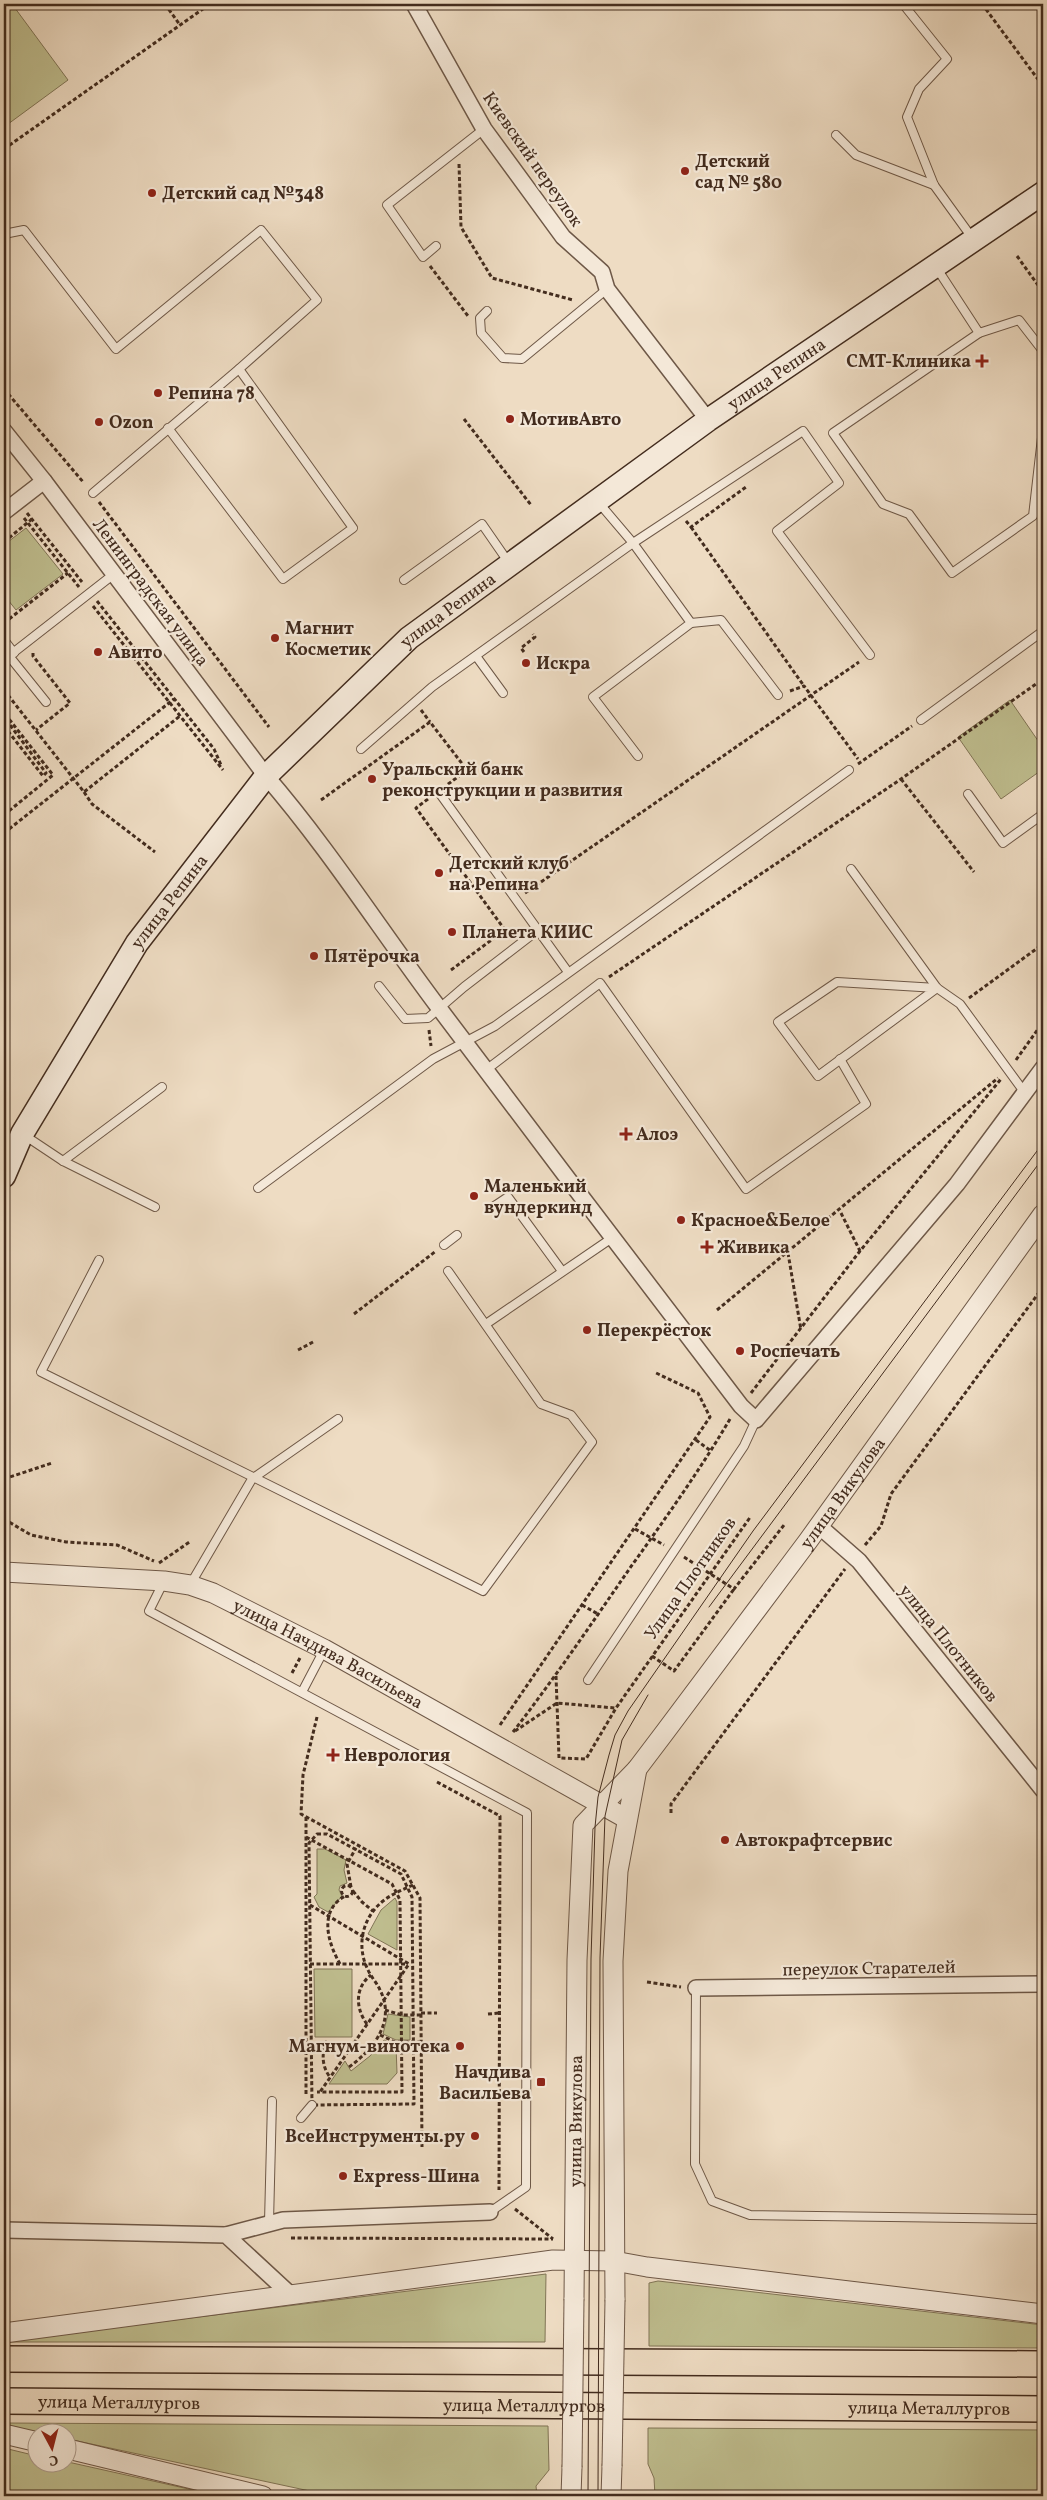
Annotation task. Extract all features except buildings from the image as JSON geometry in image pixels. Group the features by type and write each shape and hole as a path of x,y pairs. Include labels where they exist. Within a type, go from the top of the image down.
{"main road":[{"name":"улица Репина","path":"4,1176 22,1134 137,943 266,776 409,638 708,420 1043,193"},
{"path":"4,2358 1043,2364"},
{"name":"улица Металлургов","path":"4,2401 404,2406 676,2405 1043,2409"}],"street":[{"name":"Киевский переулок","path":"415,4 484,128 563,237 602,272 607,289 708,420"},
{"name":"Ленинградская улица","path":"4,432 44,481 266,776 293,808 439,1008 612,1238 741,1406 756,1420"},
{"path":"4,512 44,481"},
{"path":"756,1420 956,1184 1026,1094 1043,1068"},
{"name":"улица Викулова","path":"571,2496 577,1960 583,1826 637,1769 819,1526 1043,1214"},
{"name":"улица Плотников","path":"819,1526 859,1561 1043,1790"},
{"name":"улица Начдива Васильева","path":"4,1572 164,1582 190,1585 214,1593 324,1649 627,1819"},
{"name":"улица Викулова","path":"611,2496 615,2300 613,1961 618,1871 637,1769"},
{"name":"переулок Старателей","path":"696,1988 1043,1984"},
{"path":"4,2230 226,2235 269,2222 301,2219 490,2212"},
{"path":"226,2235 292,2296"},
{"path":"4,2333 553,2260 614,2261 647,2267 1043,2314"},
{"path":"4,2434 28,2440"},
{"path":"78,2451 263,2496"}],"lane":[{"path":"903,4 948,59 919,89 907,116 934,185 974,240"},
{"path":"436,246 422,257 387,205 484,128"},
{"path":"836,135 856,155 934,185"},
{"path":"4,234 24,230 116,349 261,230 317,300 239,369 92,493"},
{"path":"936,266 979,333"},
{"path":"487,311 480,318 481,333 503,358 522,360 607,289"},
{"path":"1043,351 1019,320 979,333 833,433 884,504 909,514 952,573 1033,516 1043,430"},
{"path":"168,428 283,578 353,528 239,369"},
{"path":"361,749 432,687 633,543 803,431 839,482 777,531 870,655"},
{"path":"597,500 633,543 690,623"},
{"path":"404,580 482,524 510,564"},
{"path":"46,702 9,656 114,574"},
{"path":"638,756 593,697 690,623 721,620 778,696"},
{"path":"921,720 1043,631"},
{"path":"4,640 14,652"},
{"path":"476,656 503,693"},
{"path":"258,1188 433,1059 495,1026 849,770"},
{"path":"438,791 568,972"},
{"path":"968,794 1003,843 1043,814"},
{"path":"851,869 937,988 960,1004 1026,1094"},
{"path":"379,986 405,1019 428,1018 538,930"},
{"path":"837,982 937,988 818,1076 778,1022 837,982"},
{"path":"486,1070 600,984 746,1189 866,1104 840,1059"},
{"path":"62,1162 162,1087"},
{"path":"22,1134 62,1162 155,1207"},
{"path":"493,1207 508,1197 562,1271"},
{"path":"444,1245 457,1235"},
{"path":"486,1324 612,1238"},
{"path":"99,1260 41,1372 483,1592 592,1442 571,1415 541,1404 448,1271"},
{"path":"190,1585 252,1478 338,1419"},
{"path":"588,1680 744,1446 756,1420"},
{"path":"164,1582 149,1611 527,1813 526,2187 490,2212"},
{"path":"302,1692 324,1649"},
{"path":"696,1988 695,2164 712,2201 750,2215 1043,2219"},
{"path":"269,2222 272,2101"}],"path":[{"path":"166,4 180,25"},
{"path":"4,149 210,4"},
{"path":"982,4 1043,86"},
{"path":"459,149 462,227 492,278 588,304"},
{"path":"4,180 6,185"},
{"path":"1017,256 1043,292"},
{"path":"422,257 481,333"},
{"path":"464,419 531,505"},
{"path":"18,501 88,594"},
{"path":"23,517 68,573 88,594"},
{"path":"4,542 32,519"},
{"path":"691,528 860,762"},
{"path":"4,623 68,573"},
{"path":"84,609 92,603 96,600 214,749 223,770 92,603"},
{"path":"191,624 269,727"},
{"path":"524,652 521,648 535,637 533,634"},
{"path":"34,649 33,656 70,703 36,730"},
{"path":"516,899 870,655"},
{"path":"600,984 901,779 1043,679"},
{"path":"778,696 804,686"},
{"path":"4,690 74,778 92,804 155,852"},
{"path":"4,833 174,699"},
{"path":"4,713 53,775 4,815"},
{"path":"84,792 180,716"},
{"path":"4,726 43,776 46,773 6,722 9,719"},
{"path":"849,770 921,720"},
{"path":"321,800 430,722 467,770 416,808 517,946"},
{"path":"901,779 974,872"},
{"path":"451,970 505,930"},
{"path":"960,1004 1043,944"},
{"path":"717,1310 1008,1070 1043,1022"},
{"path":"841,1213 860,1251"},
{"path":"354,1314 444,1245"},
{"path":"788,1253 801,1330"},
{"path":"671,1813 671,1804 687,1781 854,1558 881,1526 892,1494 1043,1287"},
{"path":"298,1350 315,1341"},
{"path":"500,1725 710,1417 698,1393 654,1372"},
{"path":"696,1440 711,1451"},
{"path":"4,1479 52,1462"},
{"name":"Улица Плотников","path":"557,1703 559,1758 586,1759 616,1708 751,1516"},
{"path":"4,1518 31,1535 66,1542 117,1544 158,1563"},
{"path":"652,1656 674,1670 784,1525"},
{"path":"635,1529 674,1550 734,1589"},
{"path":"582,1605 598,1614"},
{"path":"556,1675 557,1703"},
{"path":"513,1732 557,1703 616,1708"},
{"path":"317,1717 303,1775 301,1814 405,1871 420,1898 422,2147"},
{"path":"306,1816 306,2112"},
{"path":"288,2238 553,2239 499,2196 500,1816"},
{"path":"317,1834 326,1834 401,1874 412,1897 411,1963 414,2104 306,2112 311,2092 309,1843 317,1834"},
{"path":"306,1837 392,1884 397,1892 400,1900 402,2092 306,2092"},
{"path":"358,1845 348,1860 347,1870 352,1889 362,1902 374,1911"},
{"path":"349,2066 362,2058 380,2035 385,2010 384,1999 365,1964 362,1950 362,1935 374,1911 397,1892 413,1885"},
{"path":"345,1896 341,1891 342,1888 348,1886 352,1889"},
{"path":"340,1964 328,1938 329,1916 339,1900 349,1896 352,1889"},
{"path":"310,1905 411,1963"},
{"path":"306,2112 366,2024 411,1963"},
{"path":"310,1964 411,1963"},
{"path":"366,2024 359,2009 358,1996 360,1987 371,1974"},
{"path":"647,1982 696,1988"},
{"path":"385,2010 413,2015 437,2013"},
{"path":"488,2014 499,2014"},
{"path":"380,2035 388,2040 421,2042"},
{"path":"327,2041 324,2046 324,2063 330,2077"}],"shaded area":[{"path":"4,4 12,4 68,80 4,127"},
{"path":"26,528 63,574 16,610 4,595 6,590 4,587 4,545"},
{"path":"1010,700 1043,748 1043,769 1001,799 958,737"},
{"path":"317,1849 325,1849 346,1860 344,1870 347,1883 340,1886 339,1890 342,1896 328,1912 319,1907 314,1897 317,1894"},
{"path":"395,1898 397,1902 397,1950 368,1934 381,1910"},
{"path":"314,1969 352,1969 352,2037 315,2037"},
{"path":"388,2014 410,2017 410,2040 396,2040 383,2034"},
{"path":"384,2040 396,2045 397,2073 387,2084 329,2084 345,2061 351,2071 370,2056"},
{"path":"546,2274 545,2342 4,2342 4,2341"},
{"path":"658,2281 1043,2325 1043,2348 649,2346 649,2283"},
{"path":"4,2423 28,2423 28,2430 4,2426"},
{"path":"78,2423 548,2426 549,2470 536,2486 537,2496 333,2496 78,2441"},
{"path":"648,2428 1043,2430 1043,2496 655,2496 654,2478 648,2464"},
{"path":"4,2448 28,2454 28,2472 78,2472 78,2464 220,2496 4,2496"}],"tram line":[{"path":"588,2496 591,1959 595,1827 598,1797 615,1735 628,1711 753,1531 1043,1143"},
{"path":"709,1607 1043,1158"},
{"path":"598,2496 600,1958 605,1816 622,1740 648,1695"}],"place":[{"name":"Детский сад № 580","path":"685,171"},
{"name":"Детский сад №348","path":"152,193"},
{"name":"СМТ-Клиника","path":"982,361"},
{"name":"Репина 78","path":"158,393"},
{"name":"МотивАвто","path":"510,419"},
{"name":"Ozon","path":"99,422"},
{"name":"Магнит Косметик","path":"275,638"},
{"name":"Авито","path":"98,652"},
{"name":"Искра","path":"526,663"},
{"name":"Уральский банк реконструкции и развития","path":"372,779"},
{"name":"Детский клуб на Репина","path":"439,873"},
{"name":"Планета КИИС","path":"452,932"},
{"name":"Пятёрочка","path":"314,956"},
{"name":"Алоэ","path":"626,1134"},
{"name":"Маленький вундеркинд","path":"474,1196"},
{"name":"Красное&Белое","path":"681,1220"},
{"name":"Живика","path":"707,1247"},
{"name":"Перекрёсток","path":"587,1330"},
{"name":"Роспечать","path":"740,1351"},
{"name":"Неврология","path":"333,1755"},
{"name":"Автокрафтсервис","path":"725,1840"},
{"name":"Магнум-винотека","path":"460,2046"},
{"name":"Начдива Васильева","path":"541,2082"},
{"name":"ВсеИнструменты.ру","path":"475,2136"},
{"name":"Express-Шина","path":"343,2176"}]}
